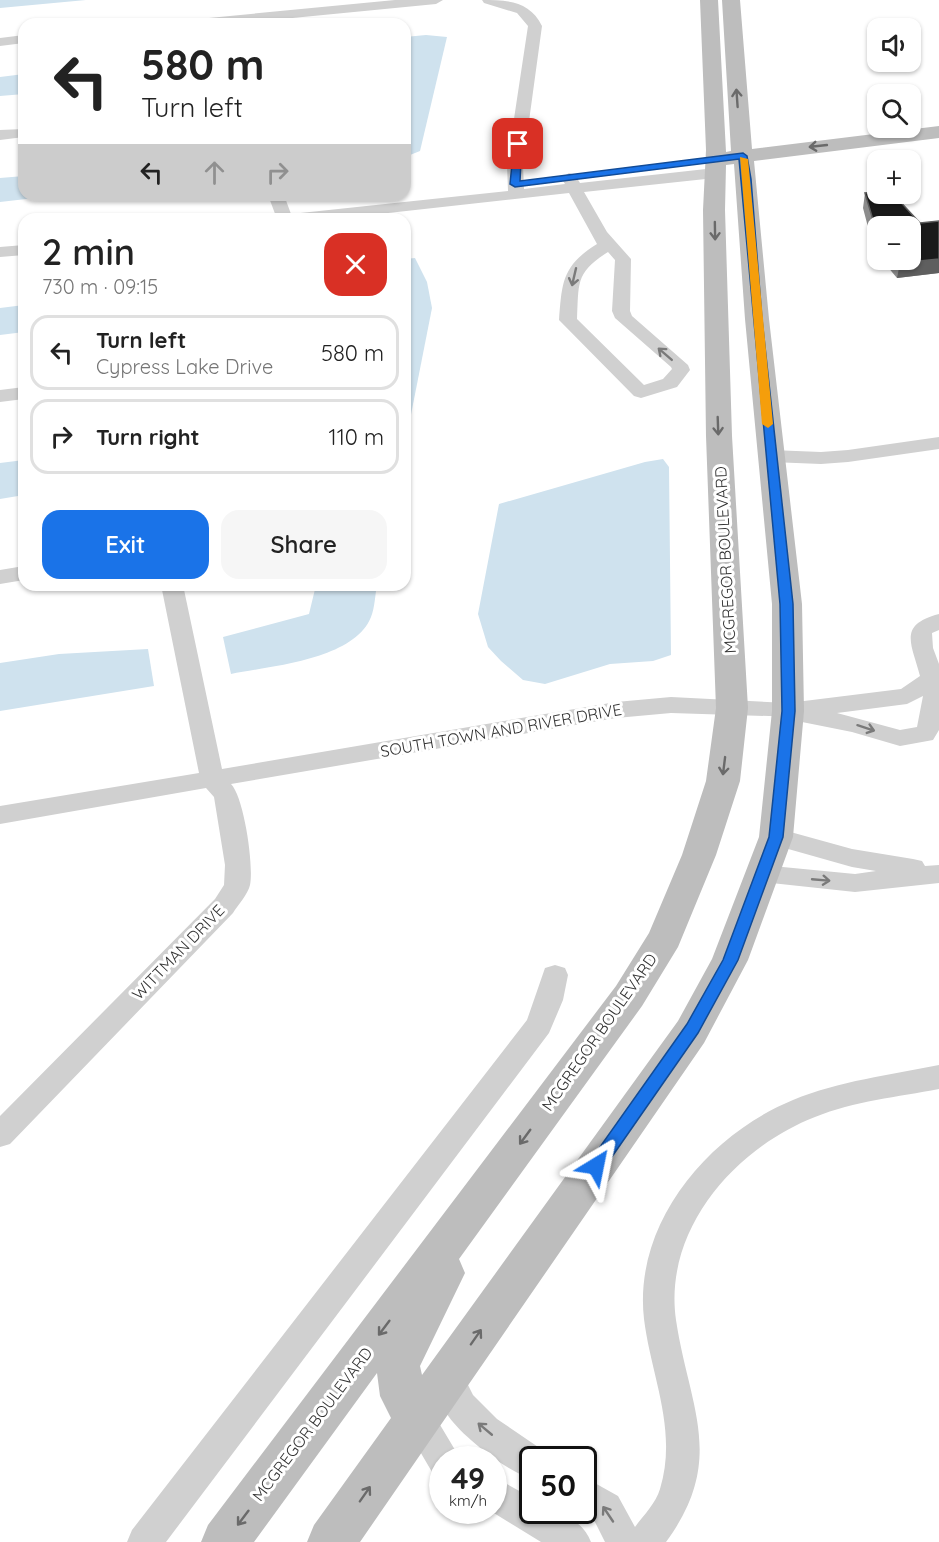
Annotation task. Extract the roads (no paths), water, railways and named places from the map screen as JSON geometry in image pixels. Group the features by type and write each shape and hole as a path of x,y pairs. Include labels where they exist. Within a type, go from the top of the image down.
{"main road":[{"name":"MCGREGOR BOULEVARD","path":"225,1542 629,996 665,937 699,855 723,781 732,708 719,436 715,166 709,0"},
{"path":"331,1542 691,1032 730,960 776,837 788,711 787,604 757,319 731,0"},
{"path":"744,163 939,132"},
{"path":"715,166 939,147"},
{"path":"717,340 728,354 739,440 750,448 771,456"},
{"path":"418,1419 404,1396 398,1365 485,1191"}],"street":[{"path":"277,15 315,0"},
{"path":"330,0 339,6 354,8"},
{"path":"247,18 436,0"},
{"path":"489,0 521,10 528,15 535,26 515,165 515,190"},
{"path":"0,42 18,40"},
{"path":"0,135 18,134"},
{"path":"340,213 715,166"},
{"path":"572,184 606,246 577,265 573,273 568,320 641,392 670,383 681,370 624,318 621,311 623,259 602,236"},
{"path":"0,252 18,250"},
{"path":"0,396 18,394"},
{"path":"771,456 848,456 939,442"},
{"path":"0,577 18,574"},
{"name":"WITTMAN DRIVE","path":"0,1135 224,906 237,886 238,865 226,794 212,779 173,591"},
{"path":"788,711 854,724 900,738 925,734 932,726 934,698 932,675 922,650 921,632 924,628 939,621"},
{"name":"SOUTH TOWN AND RIVER DRIVE","path":"0,815 616,710 671,705 788,711 907,696 930,680 932,675"},
{"path":"776,837 852,858 939,873"},
{"path":"762,874 855,883 939,873"},
{"path":"144,1542 525,1044 539,1024 549,1000 555,975"},
{"path":"645,1542 676,1496 683,1452 683,1422 659,1317 658,1284 664,1252 684,1207 716,1168 745,1141 771,1123 805,1108 939,1077"},
{"path":"447,1378 461,1406 485,1430 519,1454"},
{"path":"418,1419 435,1446"},
{"path":"507,1502 574,1542"},
{"path":"597,1502 606,1508 624,1542"}],"water":[{"path":"0,0 86,0 0,8"},
{"path":"411,36 447,37 420,151 411,155"},
{"path":"18,75 18,94 0,96 0,77"},
{"path":"18,176 18,200 0,202 0,178"},
{"path":"411,258 415,258 427,282 432,308 411,415"},
{"path":"18,306 18,333 0,335 0,308"},
{"path":"663,459 669,467 671,655 653,661 610,664 545,684 523,680 488,647 478,614 499,504 645,462"},
{"path":"18,461 18,496 0,499 0,463"},
{"path":"315,591 376,591 371,617 362,631 347,643 309,659 231,674 223,637 309,614"},
{"path":"148,649 154,686 0,711 0,663 59,654"}]}
